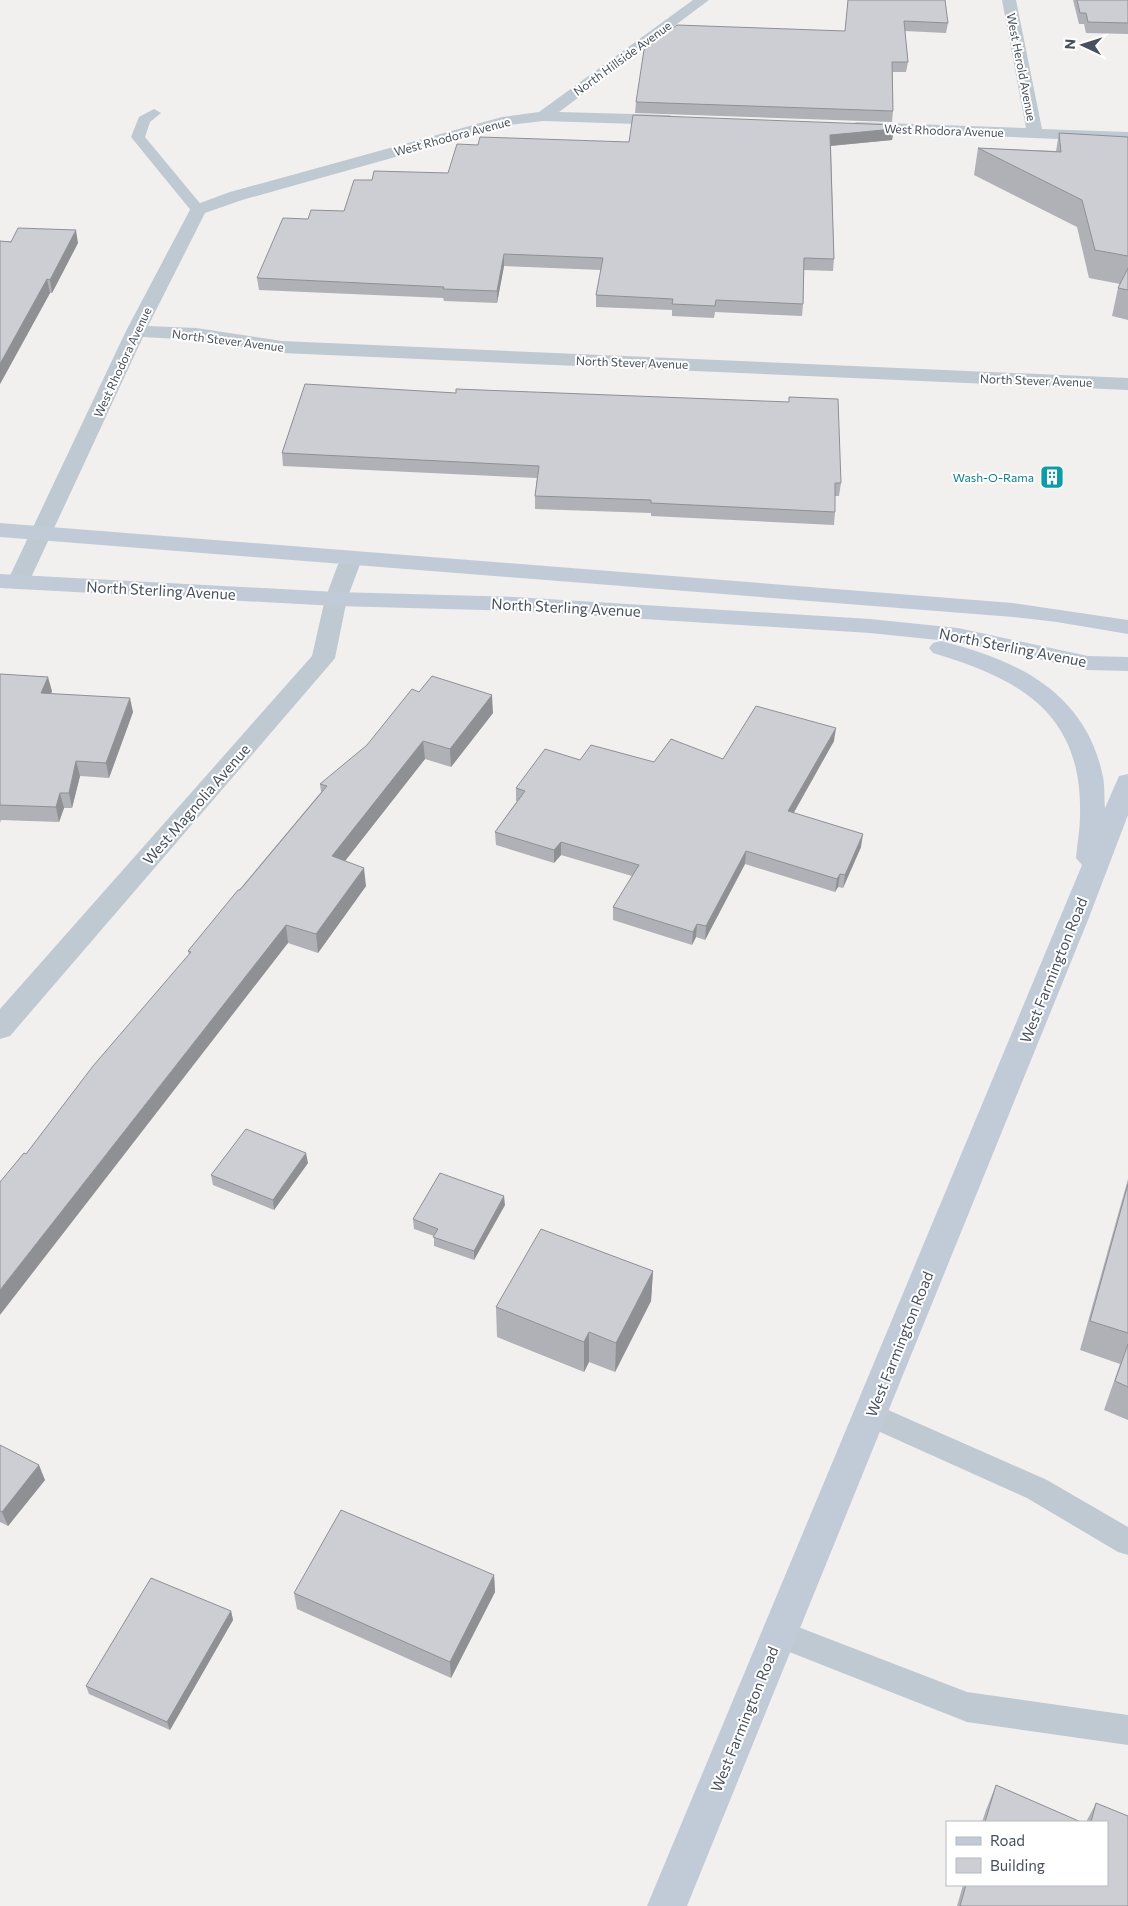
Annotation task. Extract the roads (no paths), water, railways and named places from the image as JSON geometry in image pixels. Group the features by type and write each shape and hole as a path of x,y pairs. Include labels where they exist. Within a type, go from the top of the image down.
{"main road":[{"name":"North Sterling Avenue","path":"0,530 1013,610 1057,615 1128,628"},
{"name":"North Sterling Avenue","path":"9,582 336,599 615,609 933,632 982,639 1088,663 1128,664"},
{"path":"615,609 828,631 935,646 989,661 1037,687 1058,708 1074,731 1086,756 1090,778 1092,812 1091,847 1085,886 1074,920"},
{"name":"West Farmington Road","path":"667,1906 1074,920 1128,782"}],"street":[{"name":"North Hillside Avenue","path":"542,116 702,0"},
{"name":"West Herold Avenue","path":"1009,0 1035,133"},
{"name":"West Rhodora Avenue","path":"9,582 42,533 136,331 198,210 236,196 508,120 542,116 680,121"},
{"name":"West Rhodora Avenue","path":"838,126 1128,137"},
{"name":"North Stever Avenue","path":"136,331 196,334 282,347 1128,384"},
{"name":"West Magnolia Avenue","path":"0,1028 323,658 336,599 351,559"}],"lane":[{"path":"154,113 144,120 138,137 198,210"},
{"path":"870,1414 1037,1488 1128,1542"},
{"path":"780,1634 967,1707 1128,1730"}],"place":[{"name":"Wash-O-Rama","path":"1052,477"}]}
